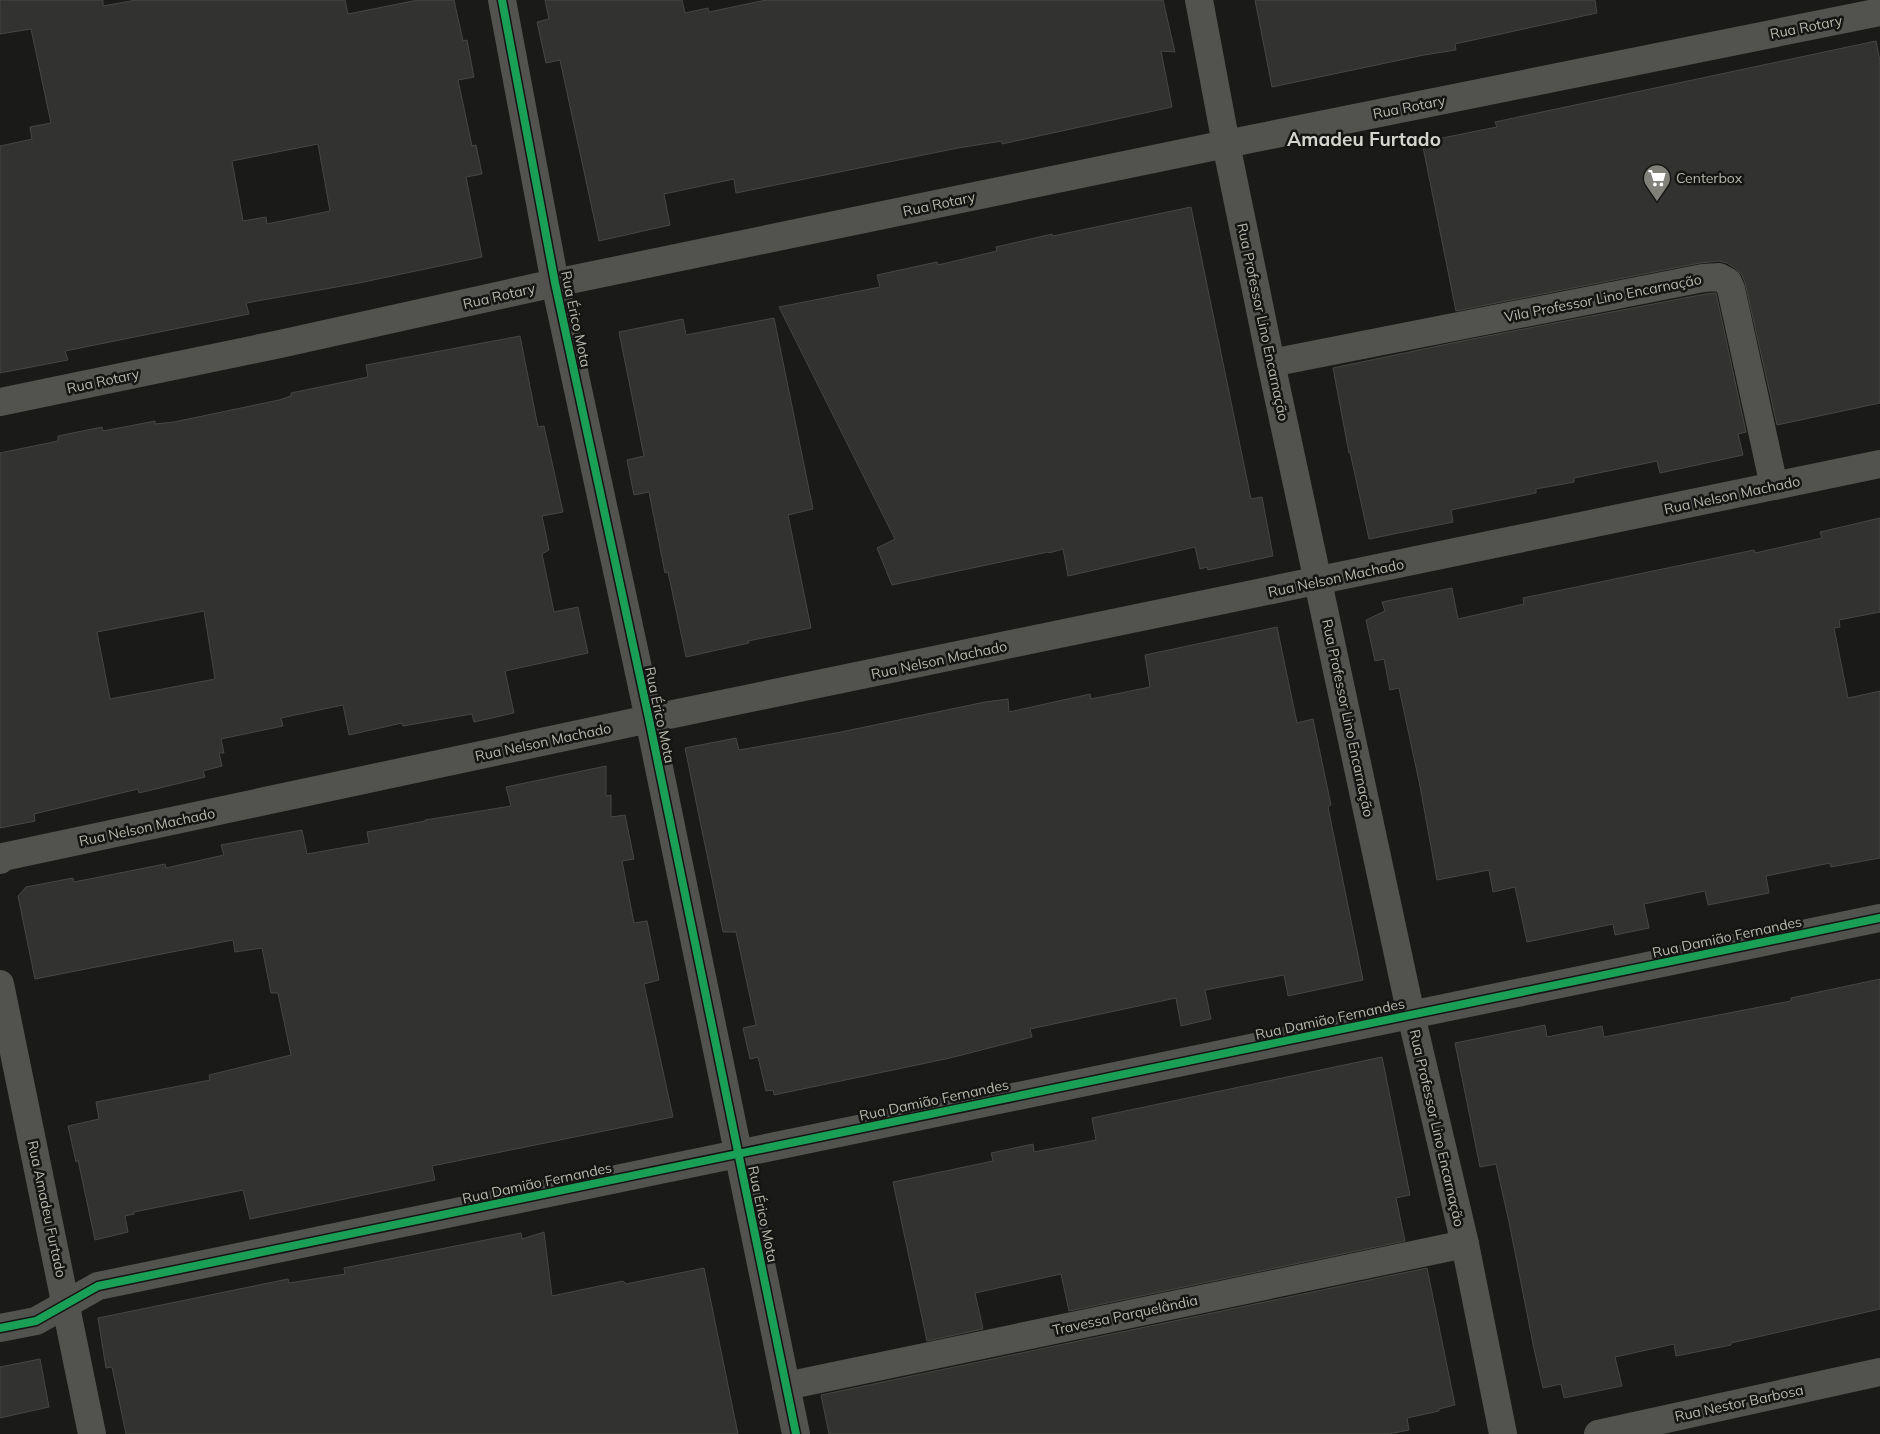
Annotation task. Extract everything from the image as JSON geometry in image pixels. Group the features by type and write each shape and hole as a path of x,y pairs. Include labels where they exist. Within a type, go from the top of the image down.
{"street":[{"name":"Rua Érico Mota","path":"502,0 555,284 648,719 796,1434"},
{"name":"Rua Professor Lino Encarnação","path":"1199,0 1271,364 1411,1015 1464,1244 1503,1434"},
{"name":"Rua Rotary","path":"0,402 1226,144 1880,12"},
{"name":"Vila Professor Lino Encarnação","path":"1271,364 1703,278 1719,277 1728,282 1731,289 1774,486"},
{"name":"Rua Nelson Machado","path":"0,860 648,719 1880,464"},
{"name":"Rua Damião Fernandes","path":"0,1328 36,1321 98,1286 1880,918"},
{"name":"Rua Amadeu Furtado","path":"0,984 92,1434"},
{"name":"Travessa Parquelândia","path":"786,1386 1464,1244"},
{"name":"Rua Nestor Barbosa","path":"1598,1434 1880,1372"}],"building":[{"path":"0,0 103,0 103,6 136,0 345,0 348,14 418,0 454,0 463,41 467,40 474,77 458,80 472,146 476,145 482,174 466,177 482,257 359,283 246,303 249,314 65,351 68,360 0,373 0,146 32,139 30,127 51,123 31,29 0,34","holes":["318,144 330,211 267,224 266,217 243,221 232,161"]},
{"path":"545,0 682,0 685,13 708,8 709,12 766,0 1163,0 1175,52 1161,51 1172,107 1002,144 1002,141 958,148 736,193 734,179 664,194 670,225 599,241 560,60 546,63 537,22 549,19"},
{"path":"1255,0 1595,0 1597,13 1455,44 1456,50 1272,87"},
{"name":"Centerbox","path":"1876,41 1880,61 1880,403 1777,425 1745,283 1742,275 1736,269 1727,263 1719,261 1700,263 1456,311 1422,142 1497,127 1495,122"},
{"path":"1191,207 1251,499 1262,497 1273,556 1208,570 1207,567 1200,569 1195,547 1068,576 1063,549 892,585 877,548 895,539 779,307 880,287 877,275 937,262 938,265 997,251 996,247 1052,234 1053,236"},
{"path":"1716,293 1746,432 1738,434 1743,455 1660,473 1657,461 1574,478 1574,482 1536,489 1536,493 1451,510 1453,522 1369,539 1349,453 1333,368 1462,341"},
{"path":"774,318 813,509 788,515 811,628 748,641 749,643 686,657 668,572 665,573 649,492 634,495 627,460 644,456 619,332 683,319 686,335"},
{"path":"520,336 538,427 544,426 563,512 542,516 549,550 542,554 554,612 578,607 588,653 505,671 514,713 474,722 472,714 403,726 402,723 349,735 343,705 281,718 283,726 221,739 224,753 219,753 222,766 203,771 205,777 139,793 138,789 34,814 35,821 0,828 0,453 58,441 58,436 102,427 103,431 155,421 155,424 174,422 279,400 291,396 291,393 368,377 366,365","holes":["204,611 215,679 110,699 97,632"]},
{"path":"1880,518 1880,612 1839,620 1840,627 1834,628 1848,698 1880,691 1880,858 1831,867 1830,863 1766,876 1769,893 1708,905 1705,891 1644,904 1649,928 1615,935 1613,924 1527,942 1515,887 1493,892 1489,870 1437,880 1420,786 1399,688 1390,690 1384,659 1375,661 1366,620 1385,611 1382,602 1452,588 1458,619 1524,604 1523,598 1754,550 1755,553 1822,538 1820,532"},
{"path":"1277,627 1297,723 1313,719 1331,805 1328,807 1363,980 1288,996 1284,975 1205,990 1211,1019 1181,1026 1176,998 1030,1029 1032,1037 950,1058 774,1095 773,1090 766,1091 758,1057 750,1059 743,1028 756,1025 736,932 723,932 685,748 736,738 739,750 841,732 985,702 1008,699 1009,712 1090,694 1091,699 1150,687 1145,655"},
{"path":"606,766 606,796 611,795 611,817 625,815 634,859 622,861 634,923 647,921 659,980 644,984 673,1117 432,1166 435,1180 250,1219 243,1190 134,1212 134,1214 125,1216 128,1232 95,1240 78,1160 76,1162 68,1126 99,1119 96,1102 210,1080 209,1075 291,1055 278,993 271,993 262,948 235,952 233,940 35,979 18,896 26,887 73,878 74,882 165,864 166,868 224,855 221,845 302,830 307,854 369,843 367,832 425,820 511,806 506,787"},
{"path":"1880,979 1880,1309 1731,1343 1731,1345 1676,1356 1674,1344 1615,1357 1622,1386 1564,1398 1561,1384 1543,1388 1496,1164 1480,1167 1455,1043 1545,1025 1547,1037 1602,1026 1604,1037 1791,1001 1791,998"},
{"path":"1382,1057 1410,1195 1396,1198 1405,1241 1069,1311 1061,1274 975,1293 983,1329 927,1341 893,1182 993,1161 991,1153 1033,1144 1034,1152 1096,1140 1092,1118"},
{"path":"544,1232 552,1296 623,1281 626,1284 704,1268 738,1434 126,1434 112,1367 106,1368 98,1318 288,1279 289,1283 345,1274 344,1268 521,1233 522,1239"},
{"path":"1427,1268 1455,1405 1439,1409 1439,1411 1407,1418 1409,1430 1389,1434 829,1434 821,1395"},
{"path":"40,1359 49,1407 0,1418 0,1367"}],"cycle path":[{"path":"502,0 555,283 649,719 796,1434"},
{"path":"0,1328 36,1321 98,1286 1880,918"}],"place":[{"name":"Centerbox","path":"1657,202"}],"district":[{"name":"Amadeu Furtado","path":"1364,139"}]}
